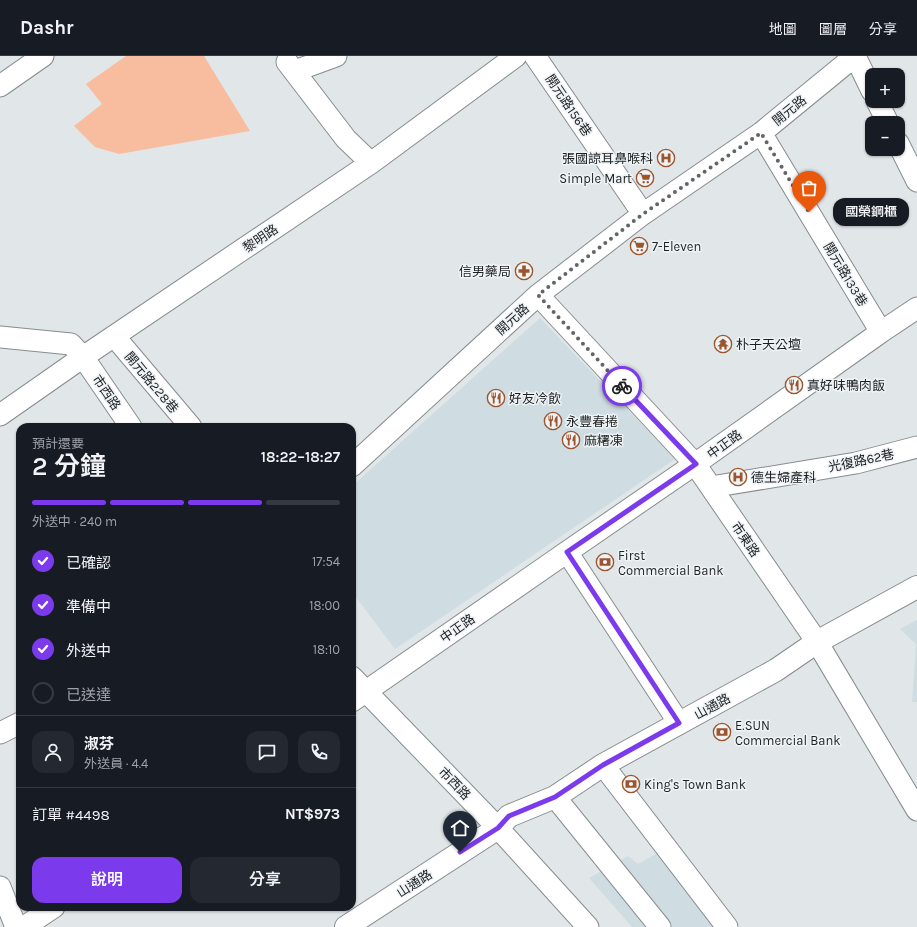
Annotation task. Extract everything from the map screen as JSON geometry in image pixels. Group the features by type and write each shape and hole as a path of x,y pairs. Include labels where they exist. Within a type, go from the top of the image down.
{"main road":[{"name":"山通路","path":"346,927 498,828 509,816 555,797 603,765 776,670 817,642 917,587"}],"street":[{"path":"336,56 291,66 346,139 371,163"},
{"name":"黎明路","path":"0,414 371,163 516,56"},
{"name":"開元路156巷","path":"535,56 643,214"},
{"path":"855,56 865,77"},
{"name":"開元路","path":"356,462 538,295 643,214 761,133 855,56"},
{"path":"0,86 35,58"},
{"name":"開元路133巷","path":"761,133 881,332"},
{"path":"904,156 917,181"},
{"name":"市東路","path":"538,295 696,464 817,642 917,810"},
{"name":"中正路","path":"359,697 696,464 917,308"},
{"name":"開元路228巷","path":"114,336 188,423"},
{"name":"市西路","path":"0,337 71,344 83,357 128,423"},
{"name":"光復路62巷","path":"711,487 856,463 917,448"},
{"path":"567,552 679,723"},
{"name":"市西路","path":"359,697 498,828 588,927"},
{"path":"0,733 16,725"},
{"path":"603,765 727,927"},
{"path":"555,797 660,927"},
{"path":"0,887 16,927"},
{"path":"24,927 48,911"}],"shaded area":[{"path":"126,56 204,56 250,131 119,154 95,147 74,126 102,104 86,84"},
{"path":"540,318 675,459 395,649 356,597 356,482"},
{"path":"917,620 917,702 912,702 916,644 900,629"},
{"path":"659,852 715,927 632,927 589,878 628,856 638,864"}],"way so far":[{"path":"622,386 538,295 643,214 761,133 809,212"}],"place":[{"name":"張國諒耳鼻喉科","path":"666,158"},
{"name":"Simple Mart","path":"645,178"},
{"name":"國榮鋼櫃","path":"809,212"},
{"name":"7-Eleven","path":"639,246"},
{"name":"信男藥局","path":"524,271"},
{"name":"朴子天公壇","path":"723,344"},
{"name":"真好味鴨肉飯","path":"794,385"},
{"name":"好友冷飲","path":"496,398"},
{"name":"永豐春捲","path":"553,421"},
{"name":"麻糬凍","path":"571,440"},
{"name":"德生婦產科","path":"738,477"},
{"name":"First Commercial Bank","path":"605,562"},
{"name":"E.SUN Commercial Bank","path":"722,732"},
{"name":"King's Town Bank","path":"631,784"}],"route":[{"path":"460,852 498,828 509,816 555,797 603,765 679,723 567,552 696,464 622,386"}]}
